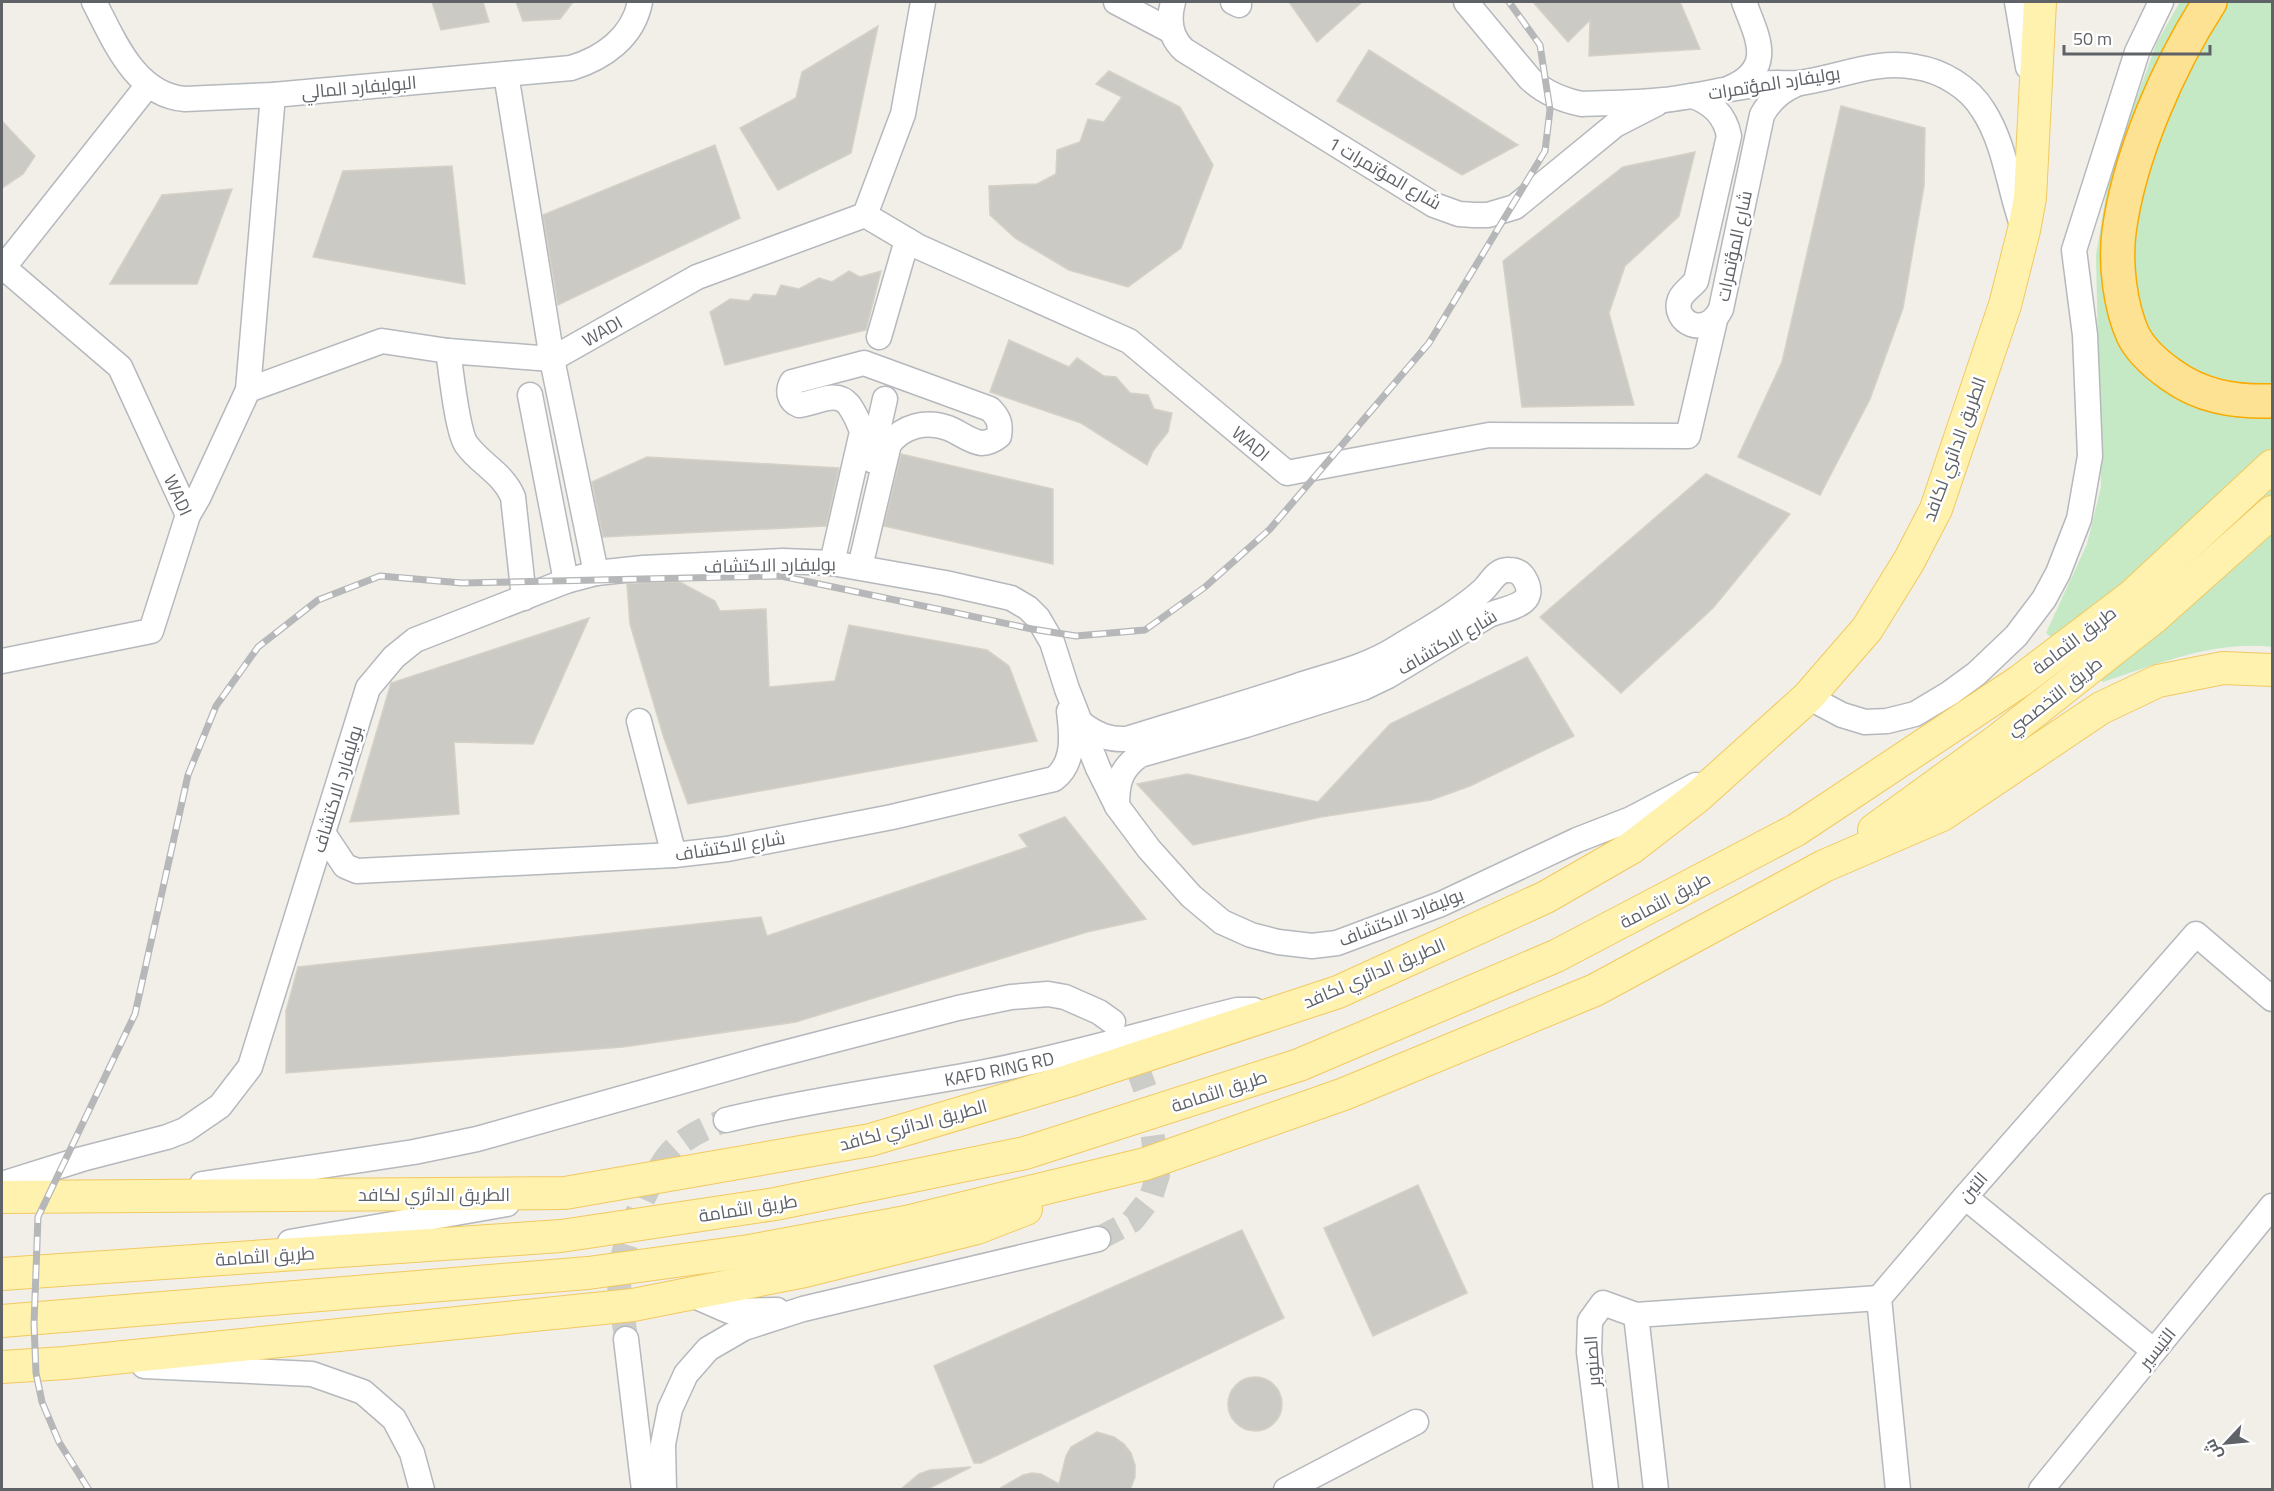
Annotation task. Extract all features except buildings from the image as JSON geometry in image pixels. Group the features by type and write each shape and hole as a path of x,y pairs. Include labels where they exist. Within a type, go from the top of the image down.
{"highway":[{"path":"2210,2 2189,34 2174,65 2133,173 2119,233 2119,284 2134,335 2153,362 2187,387 2215,397 2238,401 2272,401"}],"main road":[{"name":"الطريق الدائري لكافد","path":"2,1197 136,1194 566,1193 870,1140 1068,1081 1338,992 1546,897 1631,848 1697,796 1808,697 1867,629 1909,561 1936,509 2005,305 2024,230 2030,198 2040,2"},
{"name":"طريق الثمامة","path":"2,1274 561,1236 776,1204 1026,1153 1299,1065 1556,956 1796,830 2020,681 2132,596 2272,466"},
{"name":"طريق التخصصي","path":"1824,866 1998,740 2152,619 2272,512"},
{"path":"2,1367 65,1363 633,1305 805,1271 977,1228 1145,1164 1344,1094 1595,990 1824,866 1941,815 2101,708 2158,681 2223,668 2272,670"},
{"path":"2,1321 611,1270 749,1251 906,1221 1145,1164"}],"street":[{"name":"البوليفارد المالي","path":"94,2 130,66 152,89 172,98 208,99 571,68 591,62 623,38 637,15 640,2"},
{"path":"865,215 903,114 923,2"},
{"path":"1116,2 1172,16"},
{"path":"1150,2 1172,16"},
{"name":"بوليفارد المؤتمرات","path":"1466,2 1530,79 1541,89 1582,104 1663,100 1766,83 1799,83 1863,68 1889,65 1914,66 1945,76 1969,92 1983,109 2004,158 2014,204 2024,230"},
{"path":"1728,88 1740,83 1750,74 1760,56 1761,46 1743,2"},
{"path":"2017,2 2035,104"},
{"path":"1808,697 1842,715 1865,722 1887,721 1915,714 1976,674 2016,636 2044,599 2058,573 2079,519 2090,456 2085,335 2074,250 2137,52 2161,2"},
{"name":"شارع المؤتمرات 1","path":"1172,16 1176,43 1199,60 1434,205 1459,214 1488,215 1515,207 1615,125 1663,100"},
{"path":"506,74 552,359 596,573"},
{"name":"شارع المؤتمرات","path":"1692,96 1706,100 1718,112 1727,126 1729,136 1696,281 1681,297 1679,306 1681,313 1690,324 1706,326 1715,320 1721,309 1762,115 1776,96 1786,88 1799,83"},
{"path":"2,267 148,85"},
{"path":"273,94 248,390 382,340 448,351 552,359"},
{"name":"WADI","path":"552,359 697,278 865,215 907,240 1129,341 1287,473 1489,435 1688,436 1715,320"},
{"path":"879,337 907,240"},
{"name":"WADI","path":"2,267 120,367 188,515"},
{"path":"448,351 465,442 500,476 513,497 524,598"},
{"path":"846,565 862,432 859,421 843,399 835,396 799,405 792,400 789,394 792,382 864,363 990,409 997,416 1000,426 999,436 985,443 946,428 929,425"},
{"path":"835,396 831,382 838,369"},
{"name":"WADI","path":"2,661 151,630 188,515 248,390"},
{"path":"846,565 889,444 897,433 908,428 929,425 942,419 951,410 953,403 948,394"},
{"path":"530,395 566,581"},
{"path":"846,565 885,399"},
{"name":"بوليفارد الاكتشاف","path":"2,1185 82,1159 167,1137 185,1130 220,1106 250,1067 368,688 394,657 415,640 566,581 596,573 643,568 783,561 846,565 1011,598 1028,608 1044,627 1052,642 1067,689 1098,768 1117,806 1167,870 1191,896 1222,922 1251,935 1278,942 1312,946 1337,943 1441,904 1577,840 1631,819 1727,769"},
{"name":"شارع الاكتشاف","path":"1082,724 1107,739 1127,739 1260,698 1365,665 1456,611 1483,590 1499,572 1515,570 1522,575 1528,585 1529,594 1524,602 1514,608 1500,610 1489,615 1388,676 1363,688 1140,755 1129,763 1120,776 1117,786 1117,806"},
{"name":"شارع الاكتشاف","path":"323,833 345,866 357,871 674,855 728,849 880,819 1054,779 1065,768 1070,754 1071,730 1067,689"},
{"path":"639,721 674,855"},
{"name":"التين","path":"1879,1298 2196,934 2272,999"},
{"name":"الطريق الدائري لكافد","path":"136,1194 403,1154 448,1145 510,1130 765,1058 958,1008 1011,998 1048,994 1065,997 1099,1012 1113,1022"},
{"name":"KAFD RING RD","path":"726,1120 765,1110 991,1071 1082,1051 1237,1010 1254,1010 1267,1016"},
{"path":"181,1261 566,1193"},
{"path":"1965,1197 2154,1351"},
{"name":"التيسير","path":"2041,1490 2272,1206"},
{"path":"664,1490 663,1444 670,1409 686,1374 708,1349 744,1328 803,1309 1098,1239"},
{"path":"690,1294 729,1311 803,1309"},
{"path":"1656,1490 1636,1315 1879,1298 1898,1490"},
{"name":"الصنوبر","path":"1606,1490 1589,1352 1590,1321 1603,1303 1636,1315"},
{"path":"626,1339 644,1490"},
{"path":"65,1363 312,1374 363,1392 394,1419 412,1453 422,1490"},
{"path":"1286,1490 1416,1422"}],"green space":[{"path":"2180,2 2272,2 2272,647 2229,647 2208,650 2165,661 2103,682 2046,633 2087,544 2101,487 2096,255 2110,171 2157,42"}],"tunnel":[{"path":"1098,1239 1132,1221 1151,1197 1158,1175 1147,1094 1129,1045"},
{"path":"626,1339 619,1286 620,1266 624,1249 647,1191 665,1159 674,1149 698,1132 726,1120"}],"railway":[{"path":"89,1490 59,1442 42,1402 36,1373 34,1324 38,1217 135,1014 188,775 216,706 258,647 318,600 380,576 462,583 781,576 1032,629 1076,636 1145,630 1205,587 1270,529 1429,343 1545,151 1550,110 1540,45 1509,2"}]}
